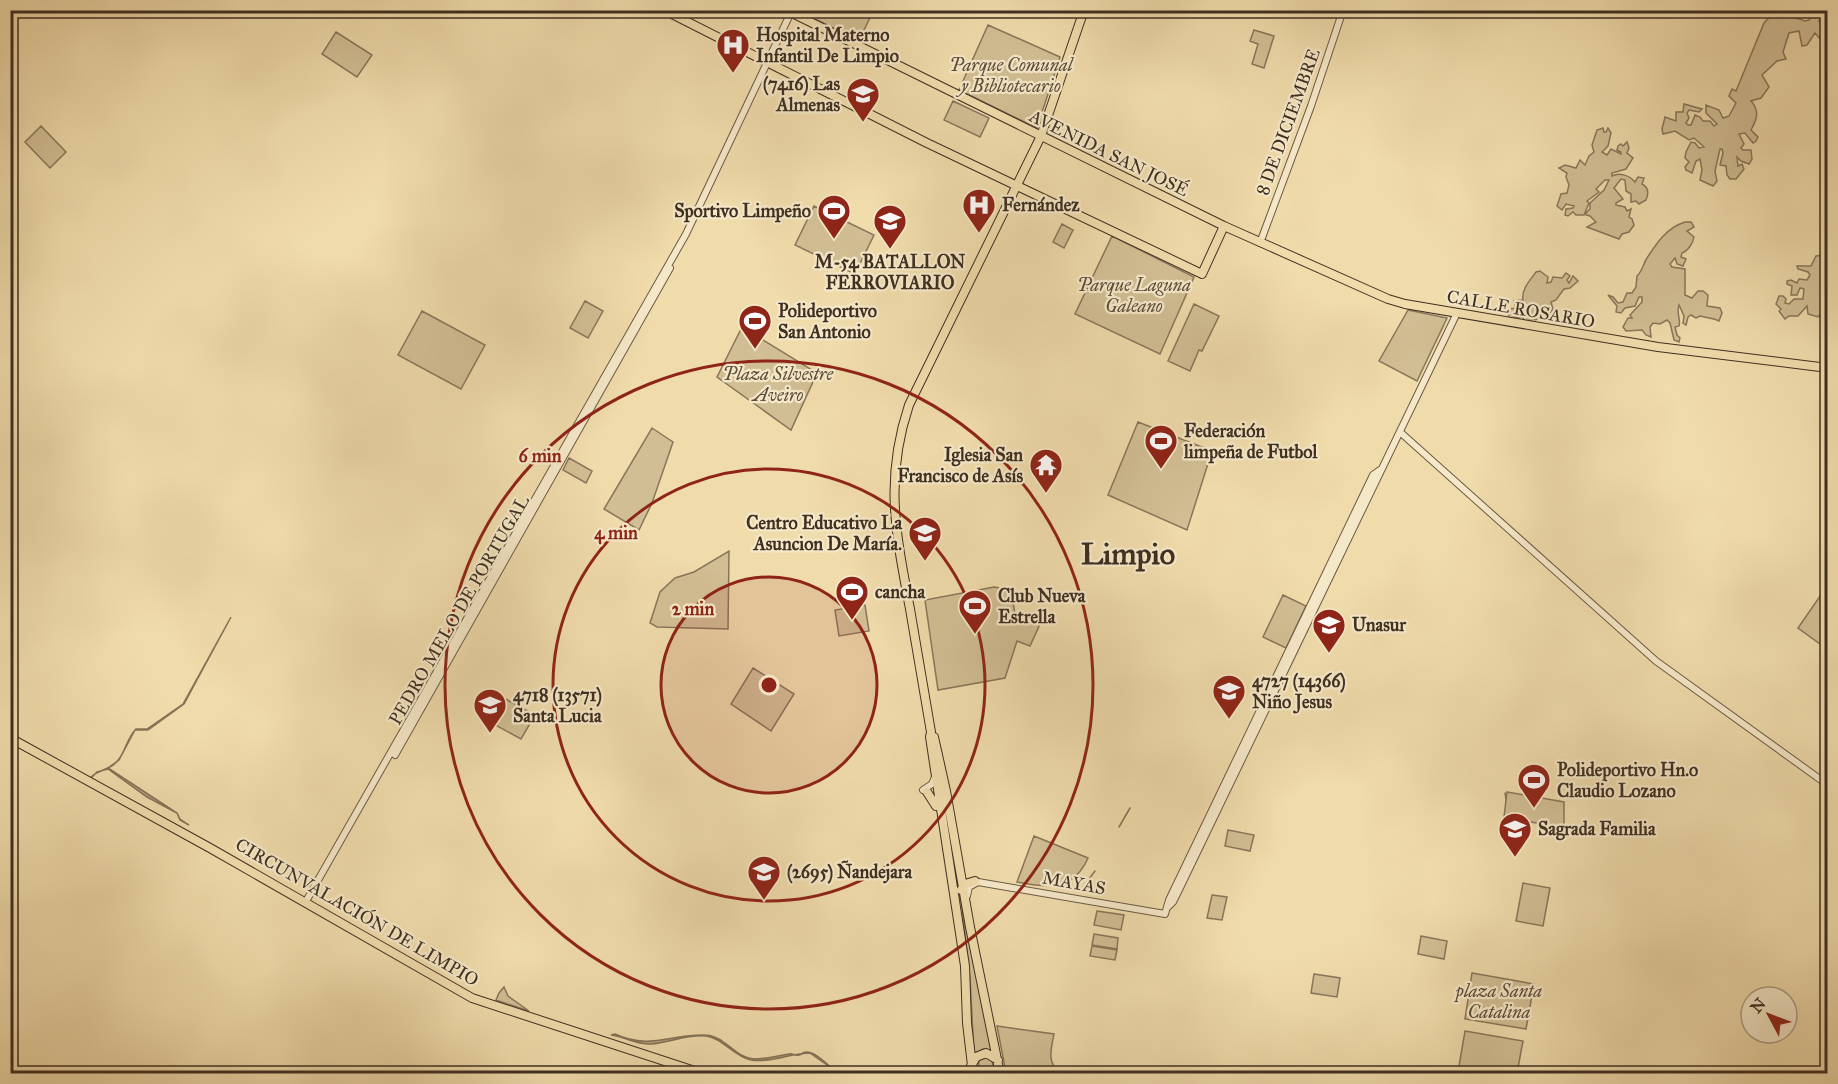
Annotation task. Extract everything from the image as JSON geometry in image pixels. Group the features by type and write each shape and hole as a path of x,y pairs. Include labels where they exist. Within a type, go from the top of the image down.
{"highway":[{"path":"971,1071 965,970 935,777 931,732 895,523 896,455 904,420 917,386 1041,136 1084,10"},
{"path":"931,732 943,773 966,906 1000,1073"},
{"name":"CIRCUNVALACIÓN DE LIMPIO","path":"10,738 210,848 448,989 704,1074"},
{"path":"925,791 935,802 947,850"},
{"path":"957,853 966,874 976,881"},
{"path":"957,913 963,887 976,881"},
{"path":"971,1071 976,1057 986,1053 998,1060"}],"main road":[{"path":"664,10 767,63 1202,274 1224,226"},
{"name":"AVENIDA SAN JOSÉ","path":"790,11 1224,226"},
{"name":"CALLE ROSARIO","path":"1224,226 1388,299 1406,304 1669,348 1827,368"}],"street":[{"name":"8 DE DICIEMBRE","path":"1260,243 1311,106 1343,10"},
{"name":"PEDRO MELO DE PORTUGAL","path":"307,904 569,442 654,298 686,238 685,235 790,11"},
{"path":"1457,313 1400,432 1656,661 1827,785"},
{"name":"MAYAS","path":"976,881 1166,911 1373,475 1380,470 1400,432"},
{"path":"925,791 935,777"},
{"path":"938,796 947,809 953,844 957,853"},
{"path":"966,906 969,887 976,881"}],"green space":[{"path":"797,10 873,10 873,11 859,41"},
{"path":"1775,11 1805,21 1809,20 1816,11 1825,11 1819,21 1827,23 1827,47 1815,33 1807,45 1802,46 1799,31 1789,33 1783,52 1786,59 1777,61 1762,75 1769,87 1761,98 1751,101 1756,108 1757,115 1751,130 1758,137 1753,143 1745,133 1739,134 1744,144 1741,148 1751,150 1752,159 1749,164 1737,157 1738,166 1742,164 1744,169 1736,179 1730,179 1726,166 1720,165 1723,153 1720,149 1715,171 1717,181 1713,186 1700,180 1702,170 1700,159 1696,161 1692,173 1685,167 1689,162 1685,158 1691,142 1699,148 1704,147 1694,138 1689,140 1675,131 1663,134 1665,117 1676,121 1676,112 1683,112 1684,104 1702,109 1699,112 1689,110 1686,123 1688,125 1691,125 1695,115 1703,121 1710,121 1714,126 1717,124 1706,113 1706,105 1719,110 1723,118 1729,116 1736,103 1729,96 1732,89 1736,91 1764,23"},
{"name":"Parque Comunal y Bibliotecario","path":"988,25 1060,57 1037,128 959,90"},
{"path":"1254,30 1274,36 1264,68 1252,64 1258,44 1250,41"},
{"path":"336,32 372,55 357,77 322,54"},
{"path":"953,101 989,118 980,137 944,120"},
{"path":"41,126 66,152 50,168 25,142"},
{"path":"1603,128 1604,132 1608,128 1611,133 1608,146 1602,152 1607,155 1611,149 1621,154 1617,150 1618,146 1621,144 1623,146 1627,142 1629,148 1627,153 1633,158 1626,169 1612,173 1612,176 1624,175 1635,182 1638,177 1644,178 1642,184 1647,191 1646,200 1639,204 1636,201 1631,202 1631,194 1626,191 1625,180 1621,179 1614,188 1623,199 1616,205 1625,207 1627,211 1631,209 1629,217 1634,225 1619,239 1587,227 1596,222 1586,215 1590,209 1590,203 1604,190 1609,180 1605,180 1596,189 1599,192 1587,201 1589,203 1584,215 1576,215 1573,212 1568,216 1565,215 1566,209 1574,206 1566,204 1562,210 1557,206 1561,194 1567,193 1569,185 1567,173 1559,168 1565,165 1576,168 1580,160 1585,165 1589,156 1594,152 1592,145 1597,130"},
{"name":"Sportivo Limpeño","path":"814,206 874,235 855,274 795,245"},
{"path":"1685,222 1691,222 1694,227 1687,231 1694,237 1688,249 1682,253 1681,257 1686,259 1683,266 1677,264 1675,258 1670,264 1672,267 1685,269 1685,295 1692,298 1698,291 1703,291 1708,295 1707,306 1720,308 1722,313 1719,321 1700,316 1696,318 1691,315 1686,325 1683,323 1684,316 1679,305 1679,326 1675,327 1680,338 1679,342 1674,340 1670,323 1667,320 1660,324 1653,323 1650,327 1651,337 1642,330 1626,331 1623,327 1628,318 1632,318 1630,315 1642,302 1642,297 1639,297 1635,306 1625,308 1621,313 1616,312 1617,306 1608,295 1618,303 1623,302 1627,293 1632,293 1636,287 1637,276 1658,242 1672,228"},
{"path":"1062,224 1073,230 1064,248 1053,242"},
{"name":"Parque Laguna Galeano","path":"1112,236 1194,277 1160,354 1075,314"},
{"path":"1816,256 1828,256 1827,305 1824,312 1818,317 1808,314 1807,306 1798,316 1789,316 1785,319 1776,304 1779,296 1783,296 1786,299 1785,303 1789,304 1794,299 1803,299 1804,289 1800,288 1797,295 1791,295 1792,286 1787,284 1787,281 1797,283 1799,279 1807,280 1810,275 1808,272 1798,269 1797,266 1811,266"},
{"path":"1540,271 1548,277 1547,283 1551,282 1553,277 1562,278 1566,273 1570,276 1567,280 1569,283 1573,276 1578,281 1570,288 1564,289 1556,300 1551,302 1553,309 1548,315 1539,310 1540,318 1535,320 1532,318 1532,322 1525,321 1521,316 1510,319 1508,314 1510,309 1516,308 1514,301 1523,300 1526,285 1536,272"},
{"path":"585,301 603,311 588,338 570,328"},
{"path":"1194,304 1219,316 1202,351 1199,350 1190,371 1168,361"},
{"path":"1408,310 1447,318 1417,381 1379,361"},
{"path":"422,311 485,345 461,389 398,355"},
{"name":"Plaza Silvestre Aveiro","path":"742,327 817,373 791,430 717,377"},
{"path":"1138,422 1212,451 1187,530 1108,495"},
{"path":"652,428 673,442 652,503 639,530 604,509"},
{"path":"569,458 592,471 586,483 563,470"},
{"path":"729,551 728,629 657,627 650,623 660,592 675,578 694,572"},
{"path":"1828,586 1827,649 1798,628"},
{"path":"994,587 1011,590 1016,620 1019,622 1022,615 1040,624 1030,646 1017,641 1005,678 938,690 925,600"},
{"path":"1283,595 1306,606 1286,648 1263,637"},
{"name":"cancha","path":"865,605 869,631 839,636 835,610"},
{"path":"753,668 794,694 771,731 731,704"},
{"path":"502,697 535,715 521,739 488,721"},
{"name":"Polideportivo Hn.o Claudio Lozano","path":"1507,792 1564,802 1564,828 1504,817"},
{"path":"1228,830 1254,835 1250,851 1225,846"},
{"path":"1034,836 1088,858 1075,877 1067,882 1048,886 1017,882"},
{"path":"1523,883 1550,888 1543,926 1516,921"},
{"path":"1212,895 1227,897 1222,920 1207,918"},
{"path":"961,898 992,1051 983,1049 974,1054 970,978"},
{"path":"1097,911 1124,915 1121,930 1094,925"},
{"path":"1094,934 1118,938 1117,949 1092,945"},
{"path":"1421,936 1447,941 1444,959 1418,954"},
{"path":"1092,946 1117,950 1115,960 1090,956"},
{"name":"plaza Santa Catalina","path":"1472,973 1534,984 1526,1029 1465,1019"},
{"path":"1314,974 1340,978 1337,997 1311,993"},
{"path":"504,987 508,996 529,1011 496,1000"},
{"path":"997,1026 1054,1034 1052,1061 1057,1070 1062,1073 1006,1073"},
{"path":"1465,1031 1523,1041 1517,1073 1458,1072"},
{"path":"987,1057 992,1061 995,1073 978,1073 979,1060"}],"shaded area":[{"path":"231,617 184,704 148,730 135,730 147,729 183,704"},
{"path":"108,768 177,813 147,797 108,769 101,771"},
{"path":"615,1034 639,1041 693,1035 705,1035 712,1036 718,1039 747,1058 794,1055 758,1061 751,1060 739,1055 712,1037 692,1036 646,1044 611,1035"},
{"path":"807,1052 814,1054 835,1073 810,1053 803,1053"}],"waterway":[{"path":"1505,793 1506,799"},
{"path":"1119,827 1130,808"},
{"path":"1089,879 1095,871"}],"place":[{"name":"Hospital Materno Infantil De Limpio","path":"733,74"},
{"name":"(7416) Las Almenas","path":"863,123"},
{"name":"Fernández","path":"979,234"},
{"name":"Sportivo Limpeño","path":"834,240"},
{"name":"M-54 BATALLON FERROVIARIO","path":"890,250"},
{"name":"Polideportivo San Antonio","path":"755,350"},
{"name":"Federación limpeña de Futbol","path":"1161,470"},
{"name":"Iglesia San Francisco de Asís","path":"1046,494"},
{"name":"Centro Educativo La Asuncion De María.","path":"925,562"},
{"name":"cancha","path":"852,621"},
{"name":"Club Nueva Estrella","path":"975,635"},
{"name":"Unasur","path":"1329,654"},
{"name":"4727 (14366) Niño Jesus","path":"1229,720"},
{"name":"4718 (13571) Santa Lucia","path":"490,734"},
{"name":"Polideportivo Hn.o Claudio Lozano","path":"1534,809"},
{"name":"Sagrada Familia","path":"1515,858"},
{"name":"(2695) Ñandejara","path":"764,901"}],"district":[{"name":"Limpio","path":"1128,554"}]}
